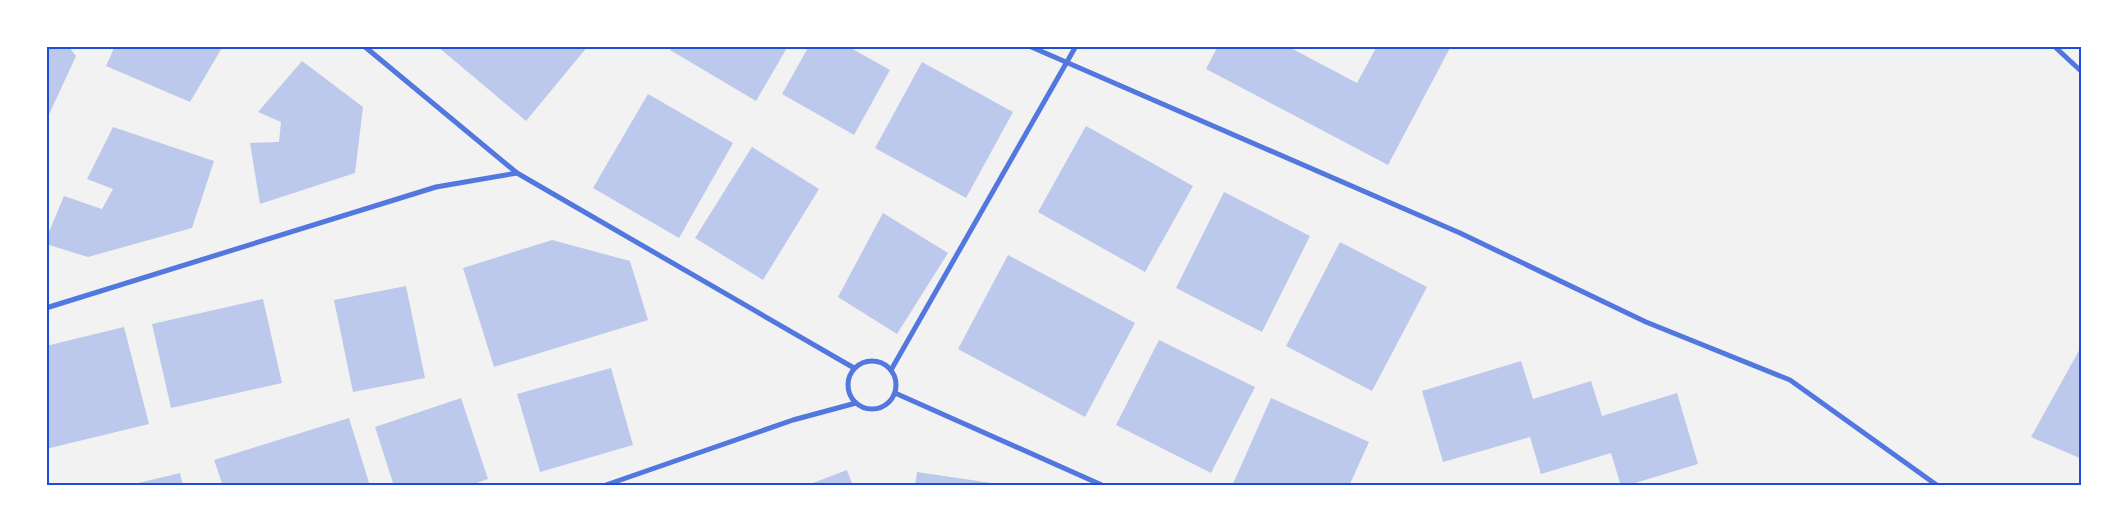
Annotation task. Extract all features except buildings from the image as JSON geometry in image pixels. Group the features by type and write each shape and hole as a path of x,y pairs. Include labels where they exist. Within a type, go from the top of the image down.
{"street":[{"path":"364,46 517,172 854,368"},
{"path":"1029,46 1460,233 1646,322 1790,380 1938,486"},
{"path":"892,370 1068,64 1076,46"},
{"path":"2054,46 2082,72"},
{"path":"46,308 436,187 517,172"},
{"path":"866,362 880,362 892,370 896,381 895,393 885,406 870,409 856,402 848,386 854,368 866,362"},
{"path":"895,393 1104,486"},
{"path":"603,486 793,420 856,402"}]}
